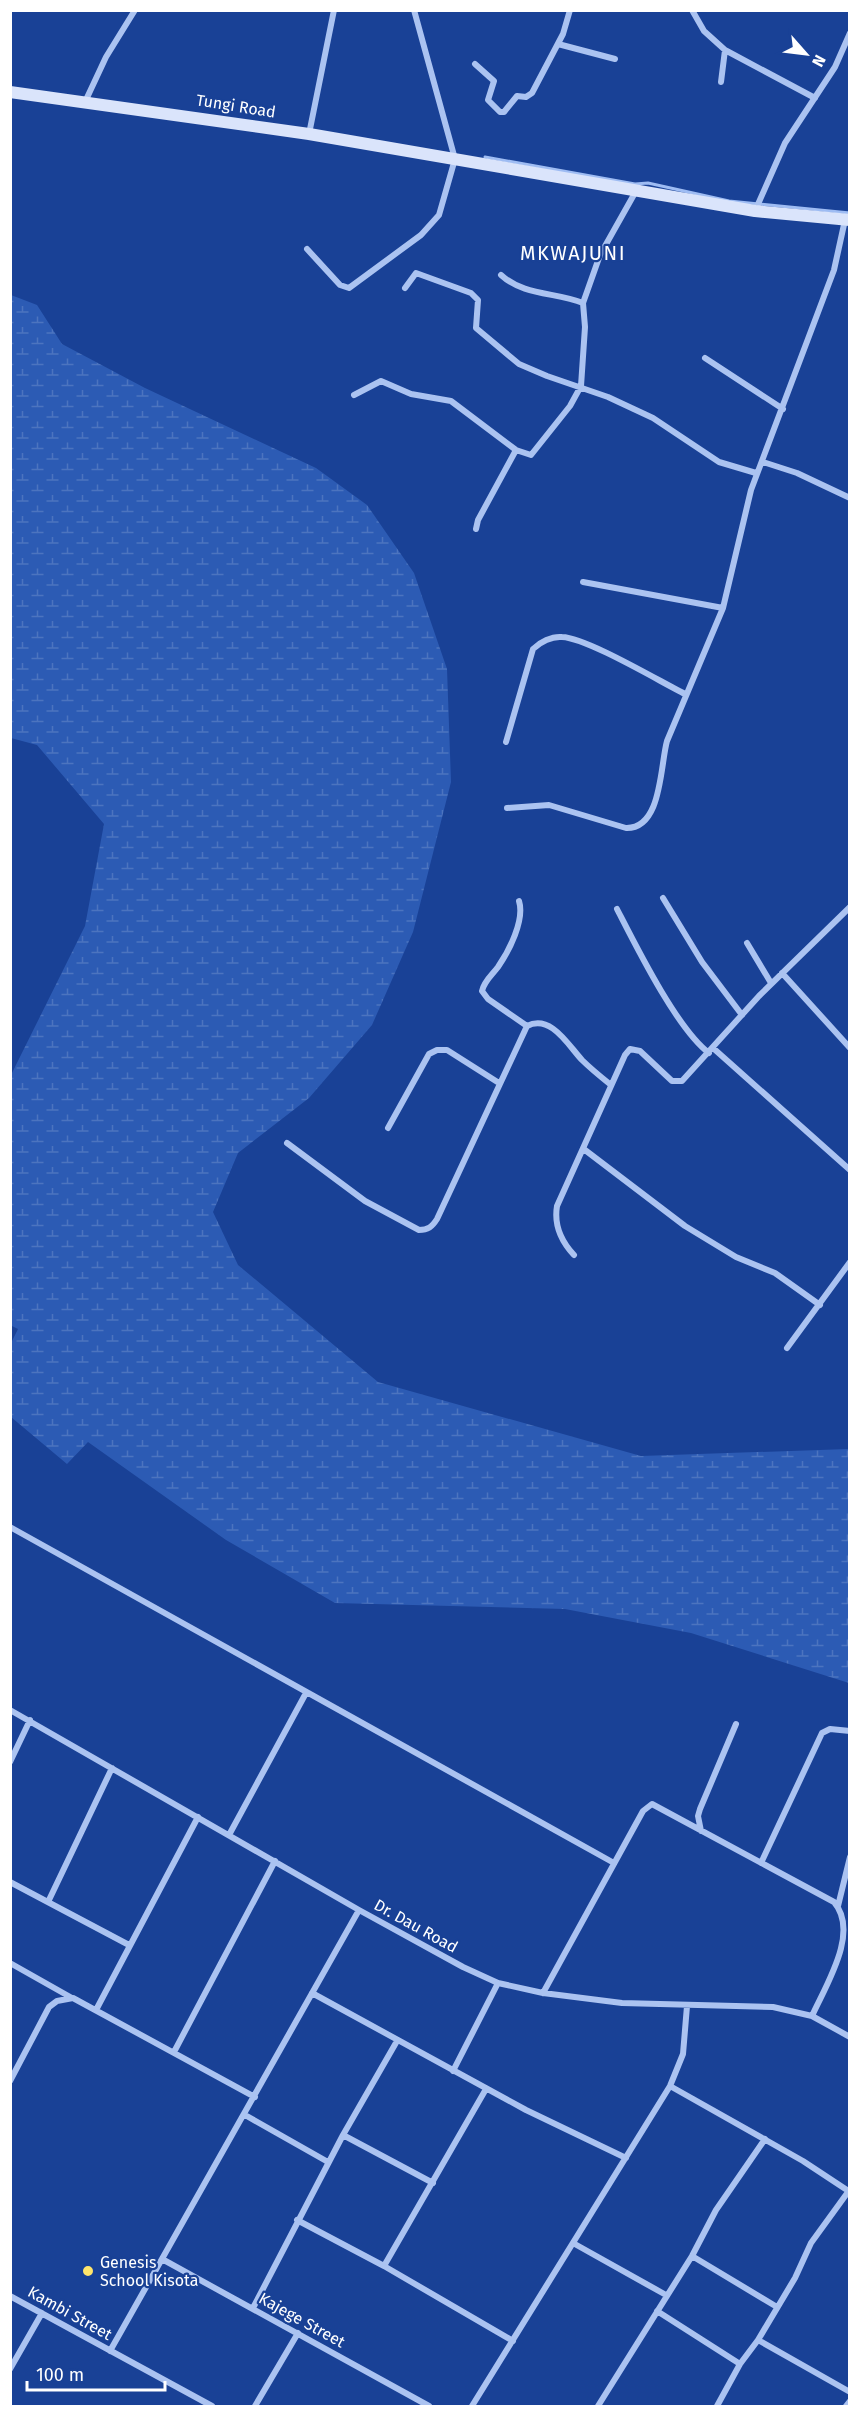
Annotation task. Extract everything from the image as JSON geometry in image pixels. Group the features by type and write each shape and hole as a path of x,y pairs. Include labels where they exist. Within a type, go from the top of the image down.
{"main road":[{"name":"Tungi Road","path":"10,92 309,134 755,212 848,220"}],"street":[{"path":"85,102 106,57 135,10"},
{"path":"309,134 334,10"},
{"path":"307,249 345,289 357,285 421,235 439,215 455,159 414,10"},
{"path":"476,64 494,81 488,100 502,113 517,96 526,97 532,93 558,44 570,10"},
{"path":"692,10 704,31 725,50 814,98"},
{"path":"755,212 784,143 835,67 849,33"},
{"path":"558,44 615,59"},
{"path":"721,82 725,50"},
{"path":"354,395 381,381 411,394 443,398 467,411 516,450 525,455 533,453 570,406 581,386 585,327 583,303 600,255 636,191"},
{"path":"507,808 549,805 626,828 636,828 644,822 653,807 660,788 661,761 685,694 711,642 723,608 733,573 741,523 756,473 763,462 795,370 834,270 848,220"},
{"path":"405,288 416,273 471,292 478,300 476,328 486,339 519,364 547,376 581,386 653,418 719,462 756,473"},
{"path":"501,275 513,284 524,288 563,296 583,303"},
{"path":"705,358 783,409"},
{"path":"476,529 478,520 516,450"},
{"path":"763,462 797,473 849,498"},
{"path":"583,582 723,608"},
{"path":"506,742 533,649 553,638 562,637 581,643 685,694"},
{"path":"663,898 702,962 742,1015"},
{"path":"519,901 521,914 515,931 499,966 482,991 488,999 527,1026 543,1023 558,1031 584,1062 611,1085"},
{"path":"573,1255 562,1238 556,1216 557,1206 585,1150 611,1085 630,1049 640,1051 672,1081 678,1082 688,1077 771,983 849,907"},
{"path":"617,909 666,997 695,1041 711,1050 849,1170"},
{"path":"747,943 771,983"},
{"path":"782,973 849,1048"},
{"path":"287,1143 365,1201 419,1230 426,1230 437,1219 527,1026"},
{"path":"388,1128 429,1054 438,1050 447,1050 499,1083"},
{"path":"585,1150 685,1226 736,1257 775,1273 820,1305"},
{"path":"788,1348 849,1263"},
{"path":"10,1527 614,1863"},
{"path":"229,1834 306,1693"},
{"name":"Dr. Dau Road","path":"10,1710 359,1910 463,1967 498,1983 543,1993 612,2002 687,2007 773,2007 812,2016 849,2037"},
{"path":"10,1762 30,1720"},
{"path":"701,1831 699,1809 736,1724"},
{"path":"761,1863 822,1733 830,1729 849,1731"},
{"path":"49,1900 112,1768"},
{"path":"543,1993 649,1804 838,1906 846,1920 842,1950 812,2016"},
{"path":"96,2010 198,1816"},
{"path":"838,1906 849,1857"},
{"path":"174,2052 275,1861"},
{"path":"10,1882 49,1900 129,1945"},
{"path":"110,2350 359,1910"},
{"path":"10,1963 255,2097"},
{"path":"453,2071 498,1983"},
{"path":"312,1993 486,2089 626,2158"},
{"path":"10,2081 49,2007 57,2001 73,1998"},
{"path":"484,2406 474,2404 670,2086 682,2054 687,2007"},
{"path":"253,2308 328,2162 397,2041"},
{"path":"670,2086 765,2139 849,2192 812,2243 758,2340 740,2364 717,2406"},
{"path":"384,2266 486,2089"},
{"path":"245,2115 328,2162"},
{"path":"343,2135 433,2183"},
{"path":"598,2406 692,2256 716,2210 765,2139"},
{"path":"297,2220 384,2266 513,2341"},
{"path":"573,2243 666,2295"},
{"path":"692,2256 777,2307"},
{"name":"Kajege Street","path":"162,2259 429,2406"},
{"name":"Kambi Street","path":"10,2296 212,2406"},
{"path":"657,2311 740,2364"},
{"path":"10,2368 42,2313"},
{"path":"255,2406 298,2333"},
{"path":"758,2340 849,2392"},
{"path":"846,2406 849,2401"}],"green space":[{"path":"11,295 37,305 62,344 145,388 316,468 367,505 414,573 447,669 451,782 413,932 372,1025 309,1098 238,1153 213,1212 238,1265 378,1382 641,1456 849,1449 849,1683 691,1633 565,1609 335,1603 226,1540 88,1442 67,1464 11,1417 11,1343 18,1329 10,1325 11,1075 85,926 104,824 37,745 11,738"}],"waterway":[{"path":"485,157 635,184 648,183 729,201 850,213"}],"place":[{"name":"Genesis School Kisota","path":"88,2271"}],"district":[{"name":"MKWAJUNI","path":"573,253"}]}
